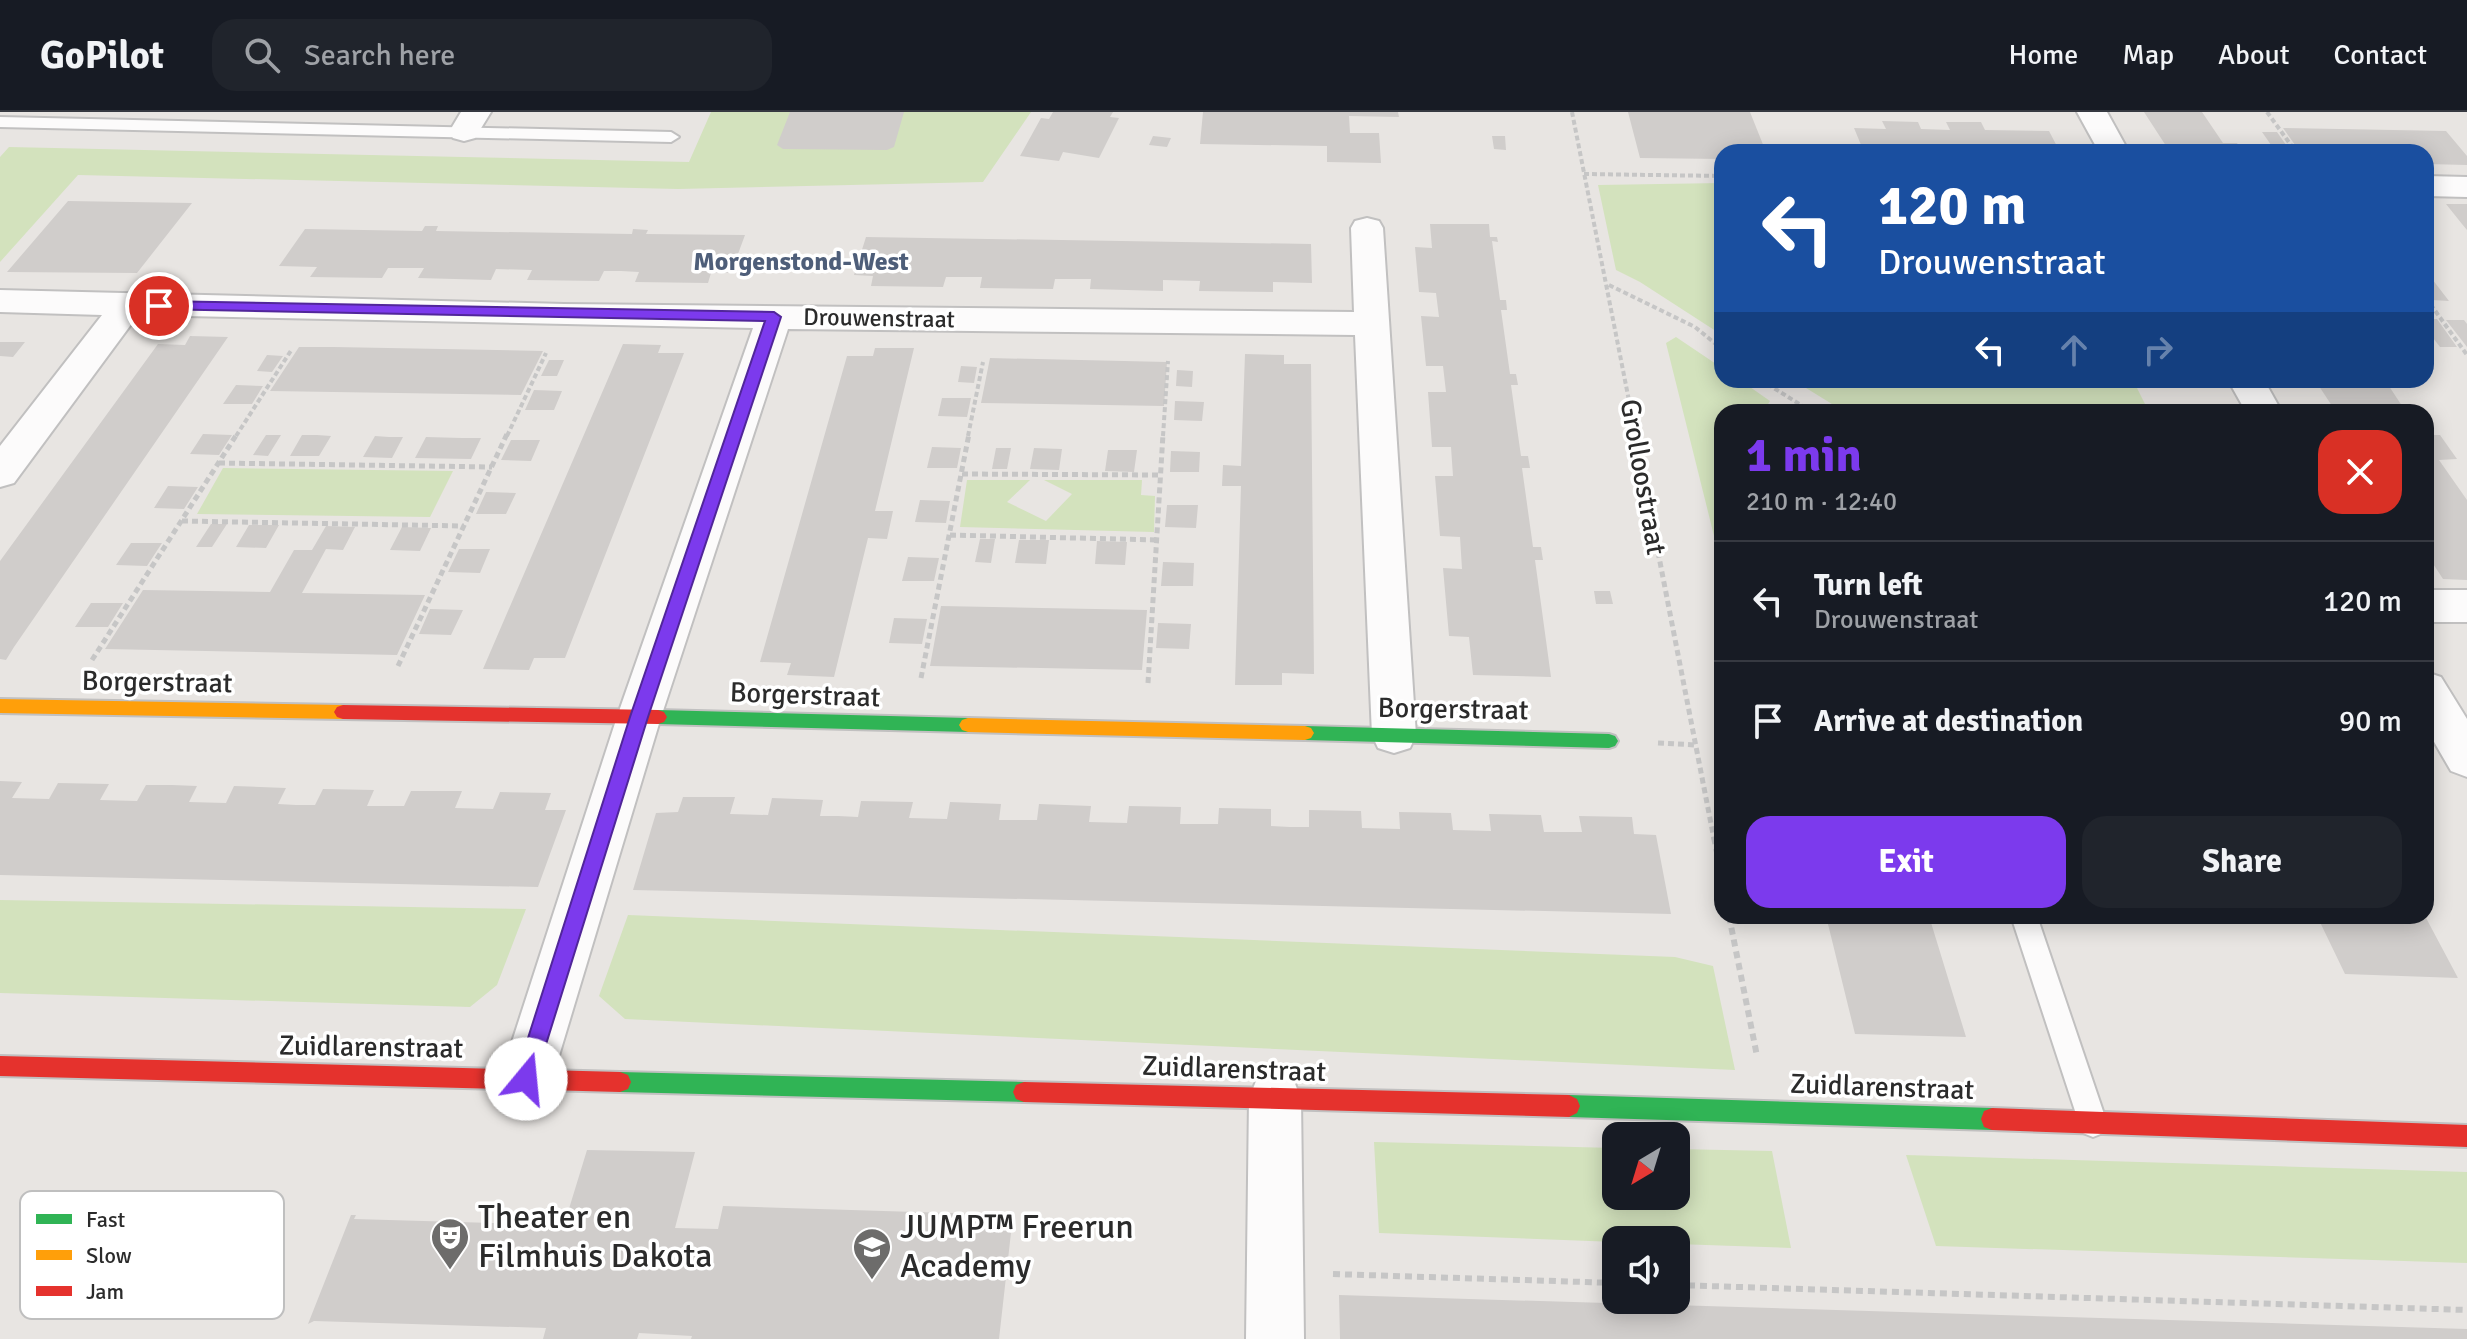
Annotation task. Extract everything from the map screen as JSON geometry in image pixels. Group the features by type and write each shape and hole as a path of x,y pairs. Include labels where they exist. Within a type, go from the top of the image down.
{"street":[{"path":"2092,112 2110,144"},
{"path":"2434,186 2467,187"},
{"path":"1367,228 1394,735"},
{"name":"Drouwenstraat","path":"0,301 564,315 1373,324"},
{"path":"0,473 128,305"},
{"path":"526,1079 639,717 774,317"},
{"path":"2434,606 2467,606"},
{"path":"2434,702 2467,758"},
{"name":"Borgerstraat","path":"0,706 639,717 1145,732 1609,741"},
{"name":"Zuidlarenstraat","path":"0,1066 1768,1111 2467,1136"},
{"path":"1275,1099 1275,1339"}],"lane":[{"path":"0,122 470,122 671,137"},
{"path":"2027,924 2093,1123"}],"path":[{"name":"Grolloostraat","path":"1572,112 1608,285 1673,642 1714,837"},
{"path":"2267,112 2290,144"},
{"path":"1584,174 1714,176"},
{"path":"1608,285 1695,327 1714,342"},
{"path":"61,708 318,309"},
{"path":"2434,309 2467,355"},
{"path":"375,714 564,315"},
{"path":"912,726 991,319"},
{"path":"1145,732 1170,323"},
{"path":"1774,388 1799,404"},
{"path":"219,463 492,467"},
{"path":"962,474 1162,475"},
{"path":"181,521 464,526"},
{"path":"950,535 1158,540"},
{"path":"1731,924 1768,1111"},
{"path":"1275,1272 1602,1283"},
{"path":"1690,1285 2467,1310"}],"green space":[{"path":"711,112 1031,112 983,182 678,189 78,175 0,262 0,157 9,147 689,162"},
{"path":"1714,183 1714,330 1616,270 1598,185"},
{"path":"1676,337 1714,363 1714,388 1751,388 1770,401 1768,404 1714,404 1714,536 1666,343"},
{"path":"1806,388 2137,388 2145,404 1832,404"},
{"path":"223,468 453,471 430,517 197,514"},
{"path":"967,480 1030,480 1007,502 1046,521 1072,494 1044,480 1142,480 1141,495 1155,496 1154,532 960,527"},
{"path":"0,900 526,909 497,985 470,1007 0,993"},
{"path":"628,915 1675,957 1713,966 1735,1070 625,1019 599,996"},
{"path":"1374,1142 1602,1148 1602,1210 1690,1210 1690,1149 1772,1151 1791,1248 1690,1244 1690,1226 1602,1226 1602,1241 1379,1233"},
{"path":"1906,1155 2467,1172 2467,1263 1936,1246"}],"building":[{"path":"790,112 904,112 894,147 887,150 783,149 777,145"},
{"path":"1053,112 1113,112 1110,117 1119,118 1099,158 1063,152 1059,161 1020,156 1041,118 1049,119"},
{"path":"1203,112 1398,112 1399,117 1349,116 1350,133 1379,133 1381,163 1327,162 1327,146 1200,144"},
{"path":"1628,112 1750,112 1763,144 1714,144 1714,159 1640,158"},
{"path":"2144,112 2202,112 2223,143 2238,144 2165,144"},
{"path":"1882,121 1918,122 1921,129 1950,130 1946,122 1981,122 1985,130 2049,131 2056,144 1861,144 1854,128 1886,129"},
{"path":"2283,128 2446,131 2467,156 2467,165 2434,164 2434,144 2294,144"},
{"path":"2262,132 2277,132 2285,144 2270,144"},
{"path":"1153,136 1171,138 1167,147 1149,145"},
{"path":"1492,136 1505,136 1506,150 1494,149"},
{"path":"68,201 192,203 137,273 7,272"},
{"path":"2446,204 2467,204 2467,230 2462,224"},
{"path":"1430,224 1489,224 1490,237 1497,237 1498,242 1492,241 1500,300 1506,300 1507,310 1501,310 1510,374 1516,374 1518,385 1511,385 1521,456 1528,456 1530,468 1522,468 1533,547 1541,547 1543,560 1535,560 1551,677 1473,675 1469,637 1449,636 1443,568 1462,569 1460,537 1440,536 1435,476 1453,476 1451,447 1432,447 1428,392 1446,392 1443,366 1426,366 1421,316 1439,317 1436,293 1419,292 1415,247 1432,248"},
{"path":"425,226 438,226 436,231 632,234 633,229 648,230 646,234 745,235 731,273 711,273 708,283 635,282 639,272 621,271 604,271 599,281 527,280 532,270 496,269 491,280 418,278 424,268 388,268 382,278 310,277 317,267 279,266 305,229 422,231"},
{"path":"866,237 1311,244 1312,283 1273,282 1273,292 1199,291 1200,281 1163,280 1163,291 1090,289 1091,279 1055,279 1053,289 980,288 982,277 946,277 943,287 871,286 873,276 854,275"},
{"path":"2434,282 2449,301 2434,300"},
{"path":"2434,319 2457,347 2440,347 2434,339"},
{"path":"2446,320 2464,320 2467,324 2467,347"},
{"path":"190,336 228,337 6,660 0,659 0,561 158,344 185,345"},
{"path":"0,342 25,342 13,357 0,356"},
{"path":"623,344 661,345 658,353 684,353 565,658 534,658 529,670 483,669"},
{"path":"299,347 543,351 521,395 270,391"},
{"path":"875,348 914,348 875,511 893,511 887,539 868,538 834,677 787,675 791,663 760,662 847,356 873,356"},
{"path":"1245,354 1284,355 1284,364 1311,364 1314,674 1282,673 1282,685 1235,685 1241,486 1222,486 1223,465 1241,466"},
{"path":"267,355 283,356 272,372 257,371"},
{"path":"990,358 1167,362 1164,406 981,403"},
{"path":"549,360 564,360 557,376 541,376"},
{"path":"961,366 977,367 974,383 958,382"},
{"path":"1177,370 1193,371 1192,387 1176,386"},
{"path":"236,385 263,386 252,404 223,404"},
{"path":"2320,388 2390,388 2401,404 2331,404"},
{"path":"534,390 562,391 554,410 525,410"},
{"path":"942,398 971,398 967,417 938,416"},
{"path":"1175,401 1204,402 1202,421 1174,420"},
{"path":"203,434 232,435 219,455 190,454"},
{"path":"266,435 281,435 268,456 253,455"},
{"path":"302,435 331,436 319,456 290,456"},
{"path":"2434,435 2440,435 2457,459 2439,460 2467,500 2467,580 2443,579 2434,565"},
{"path":"375,436 403,437 392,458 363,457"},
{"path":"426,437 481,438 471,459 415,458"},
{"path":"511,440 540,440 531,461 501,460"},
{"path":"932,447 961,448 957,468 927,468"},
{"path":"996,448 1011,448 1007,469 992,469"},
{"path":"1034,448 1062,449 1059,470 1030,469"},
{"path":"1108,450 1137,450 1134,472 1105,471"},
{"path":"1171,451 1200,452 1199,472 1170,472"},
{"path":"168,486 198,487 184,509 154,508"},
{"path":"486,492 516,493 506,514 476,514"},
{"path":"920,500 950,501 946,523 915,522"},
{"path":"1167,505 1198,505 1196,528 1165,527"},
{"path":"211,524 227,524 212,547 196,547"},
{"path":"249,525 279,525 266,548 236,547"},
{"path":"326,526 355,527 343,550 326,549 302,593 425,595 397,655 105,649 143,590 270,592 294,550 312,550"},
{"path":"402,527 431,528 420,551 390,550"},
{"path":"980,539 995,539 991,563 975,562"},
{"path":"1019,540 1049,540 1046,564 1015,563"},
{"path":"1097,541 1127,542 1125,565 1095,564"},
{"path":"131,543 162,543 147,566 116,565"},
{"path":"459,549 490,549 480,573 448,572"},
{"path":"908,557 939,558 934,581 902,581"},
{"path":"1163,562 1194,563 1193,586 1161,586"},
{"path":"1594,591 1610,591 1613,604 1596,604"},
{"path":"91,603 123,603 108,627 75,627"},
{"path":"941,606 1147,610 1142,670 930,666"},
{"path":"430,609 463,610 451,635 419,634"},
{"path":"894,618 927,619 922,644 889,643"},
{"path":"1158,623 1191,624 1189,649 1156,648"},
{"path":"0,781 22,782 12,798 49,799 58,783 109,784 100,800 137,801 146,785 172,785 197,786 189,802 226,803 234,786 286,788 278,804 296,805 315,805 323,789 374,790 367,806 404,806 411,791 462,791 455,808 493,809 500,792 551,793 545,810 566,810 538,887 0,875"},
{"path":"683,797 735,797 730,814 768,815 772,798 823,800 820,816 858,817 861,801 913,802 909,818 947,819 950,802 1001,804 999,820 1037,820 1039,804 1091,806 1089,822 1127,823 1129,806 1181,807 1180,824 1218,824 1219,808 1271,809 1271,826 1290,827 1309,827 1309,810 1361,811 1362,828 1400,829 1399,812 1451,813 1453,830 1491,831 1489,814 1541,815 1544,832 1582,832 1579,816 1632,817 1634,834 1656,835 1671,914 633,890 656,813 678,812"},
{"path":"1828,924 1931,924 1966,1037 1855,1034"},
{"path":"2321,924 2429,924 2458,978 2345,974"},
{"path":"587,1150 695,1152 675,1228 718,1229 723,1206 1013,1215 999,1339 691,1339 692,1336 639,1333 637,1339 543,1339 546,1328 314,1321 308,1324 351,1215 356,1215 354,1219 564,1225"},
{"path":"1339,1295 1602,1303 1602,1314 1690,1314 1690,1306 2467,1329 2467,1339 1340,1339"}],"traffic: fast":[{"path":"658,717 968,725"},
{"path":"1305,733 1609,741"},
{"path":"620,1082 1024,1092"},
{"path":"1569,1106 1992,1119"}],"traffic: slow":[{"path":"0,706 343,712"},
{"path":"968,725 1305,733"}],"traffic: jam":[{"path":"343,712 658,717"},
{"path":"0,1066 620,1082"},
{"path":"1024,1092 1569,1106"},
{"path":"1992,1119 2467,1136"}],"place":[{"name":"Theater en Filmhuis Dakota","path":"450,1271"},
{"name":"JUMP™ Freerun Academy","path":"872,1281"}],"district":[{"name":"Morgenstond-West","path":"801,262"}],"route":[{"path":"159,306 774,317 639,717 526,1079"}]}
